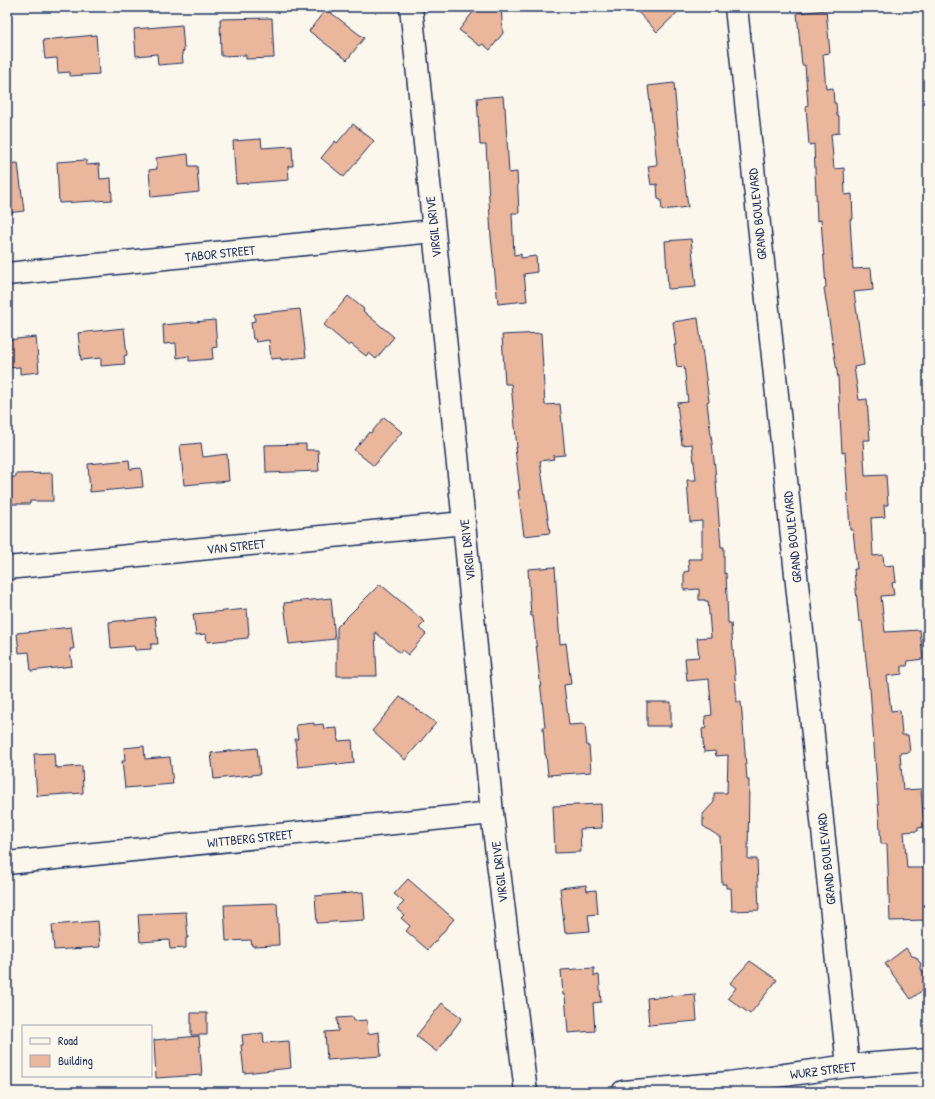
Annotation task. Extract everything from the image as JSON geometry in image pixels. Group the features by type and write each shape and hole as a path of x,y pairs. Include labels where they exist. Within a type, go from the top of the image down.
{"street":[{"name":"VIRGIL DRIVE","path":"411,7 492,813 526,1092"},
{"name":"GRAND BOULEVARD","path":"736,7 848,1066"},
{"name":"TABOR STREET","path":"7,274 433,231"},
{"name":"VAN STREET","path":"7,568 464,523"},
{"name":"WITTBERG STREET","path":"7,863 492,813"},
{"name":"WURZ STREET","path":"622,1092 729,1087 848,1066 928,1060"}],"building":[{"path":"477,7 501,7 503,33 490,50 483,44 480,46 459,30"},
{"path":"633,7 683,7 657,32"},
{"path":"326,9 364,38 347,60 309,31"},
{"path":"826,10 830,53 823,54 826,89 833,88 834,103 836,103 837,116 839,116 839,133 831,134 834,169 844,168 845,195 852,194 853,219 850,219 853,269 871,268 873,290 854,292 864,365 854,367 859,400 867,399 870,440 863,440 865,476 886,475 888,505 884,505 885,517 871,518 873,556 883,555 884,566 894,565 896,582 892,583 894,595 881,596 885,632 920,630 923,659 908,661 907,666 902,666 902,674 887,676 891,711 900,710 902,735 908,735 910,752 900,753 903,790 921,789 924,827 918,828 918,831 904,832 907,868 928,868 928,920 890,921 887,844 881,844 870,688 862,621 859,621 854,569 857,569 853,530 850,530 845,452 842,453 838,378 824,288 826,287 821,220 817,221 814,144 809,145 805,65 802,65 797,13"},
{"path":"272,18 274,58 246,59 246,55 221,56 220,19"},
{"path":"182,25 184,51 182,52 183,63 158,65 157,54 136,56 134,29"},
{"path":"96,35 99,74 70,76 70,72 58,73 57,58 45,59 43,40"},
{"path":"674,83 688,207 662,210 661,200 658,199 657,184 651,185 648,166 656,165 657,163 648,86"},
{"path":"503,96 509,173 517,172 519,213 512,213 514,255 521,254 521,258 536,256 537,272 524,274 527,301 498,304 491,237 486,145 480,145 477,98"},
{"path":"353,124 374,141 344,177 321,158 335,141 337,143"},
{"path":"261,139 262,148 292,146 293,166 288,166 289,180 236,184 233,141"},
{"path":"188,154 189,166 197,166 199,192 151,197 149,170 157,169 156,158"},
{"path":"86,160 86,165 99,164 100,179 111,178 112,200 59,203 57,162"},
{"path":"18,163 24,211 7,213 7,164"},
{"path":"691,239 696,287 668,289 665,241"},
{"path":"348,296 364,309 363,311 394,337 376,359 369,353 366,356 351,344 349,346 324,325"},
{"path":"300,309 306,357 281,360 281,358 271,359 269,340 256,342 255,339 253,339 251,322 255,321 254,314"},
{"path":"698,318 709,401 707,402 715,468 721,547 724,547 724,574 726,573 728,623 731,623 737,702 741,702 747,780 749,780 748,859 757,859 759,910 732,911 731,888 726,888 726,884 722,884 720,837 703,826 703,814 714,802 714,793 727,793 728,755 716,756 715,751 704,752 702,729 706,728 705,716 712,715 709,679 687,681 685,658 699,657 697,638 711,637 708,601 699,600 699,589 684,590 684,572 689,571 688,559 702,559 702,521 690,522 687,480 696,480 692,444 682,445 677,403 688,402 684,366 677,367 673,322"},
{"path":"215,320 217,347 212,348 213,359 189,361 189,356 177,358 176,343 164,344 163,325"},
{"path":"124,328 127,355 124,356 125,364 101,366 101,358 81,360 78,333"},
{"path":"541,333 545,405 560,404 565,455 553,456 554,459 540,461 550,533 524,536 518,490 520,490 515,448 517,448 511,384 505,384 502,335"},
{"path":"36,337 39,372 20,374 20,367 7,368 7,340"},
{"path":"384,417 402,432 374,466 354,450"},
{"path":"201,443 203,457 227,454 229,481 184,485 180,445"},
{"path":"306,444 306,450 318,450 319,471 266,473 265,445"},
{"path":"129,460 130,469 141,468 143,487 90,492 88,464"},
{"path":"52,473 53,501 30,501 30,504 7,504 7,477 16,477 16,474"},
{"path":"555,567 560,644 566,643 571,684 564,685 569,725 585,724 587,746 589,746 591,772 548,775 543,727 545,727 533,616 531,616 528,569"},
{"path":"380,584 425,622 419,628 426,634 408,655 402,650 400,653 375,632 377,676 337,676 337,627"},
{"path":"331,598 335,639 289,644 284,603"},
{"path":"247,609 248,638 207,642 206,634 196,635 193,614"},
{"path":"155,617 158,644 151,644 151,649 135,650 134,646 111,648 109,622"},
{"path":"71,627 74,649 70,649 72,666 31,671 29,652 19,653 17,633"},
{"path":"400,697 436,723 405,760 372,731"},
{"path":"647,702 671,702 671,726 647,726"},
{"path":"314,723 314,725 323,724 324,729 337,728 338,741 352,740 354,763 337,765 337,763 298,767 295,739 298,739 296,725"},
{"path":"144,746 145,759 170,757 173,784 125,788 122,761 125,761 124,748"},
{"path":"257,748 260,774 214,779 211,753"},
{"path":"54,753 55,767 57,766 57,768 82,766 83,793 37,796 34,754"},
{"path":"601,804 602,828 580,829 581,852 555,853 553,806"},
{"path":"408,879 454,919 428,950 406,931 410,926 401,918 404,915 397,909 404,902 394,894"},
{"path":"586,885 587,891 596,890 598,914 588,915 590,931 565,933 560,888"},
{"path":"363,892 365,920 317,923 315,896"},
{"path":"277,903 279,945 252,946 251,940 226,941 224,905"},
{"path":"186,912 188,938 186,938 186,948 170,949 169,940 140,942 138,914"},
{"path":"98,921 100,947 54,950 52,925"},
{"path":"906,948 921,964 920,968 928,979 928,986 911,999 885,964"},
{"path":"750,961 777,980 750,1014 728,998 736,988 730,983"},
{"path":"594,968 594,976 599,975 601,1002 593,1003 595,1031 568,1033 565,995 563,995 561,970"},
{"path":"695,994 697,1021 649,1025 647,998"},
{"path":"442,1003 462,1018 437,1052 416,1036"},
{"path":"191,1013 207,1013 207,1035 191,1035"},
{"path":"353,1017 354,1021 367,1020 368,1034 379,1032 381,1056 327,1060 325,1032 338,1031 337,1018"},
{"path":"263,1033 264,1043 289,1041 291,1068 244,1073 241,1045 243,1045 242,1035"},
{"path":"199,1036 202,1075 156,1078 154,1040"}]}
